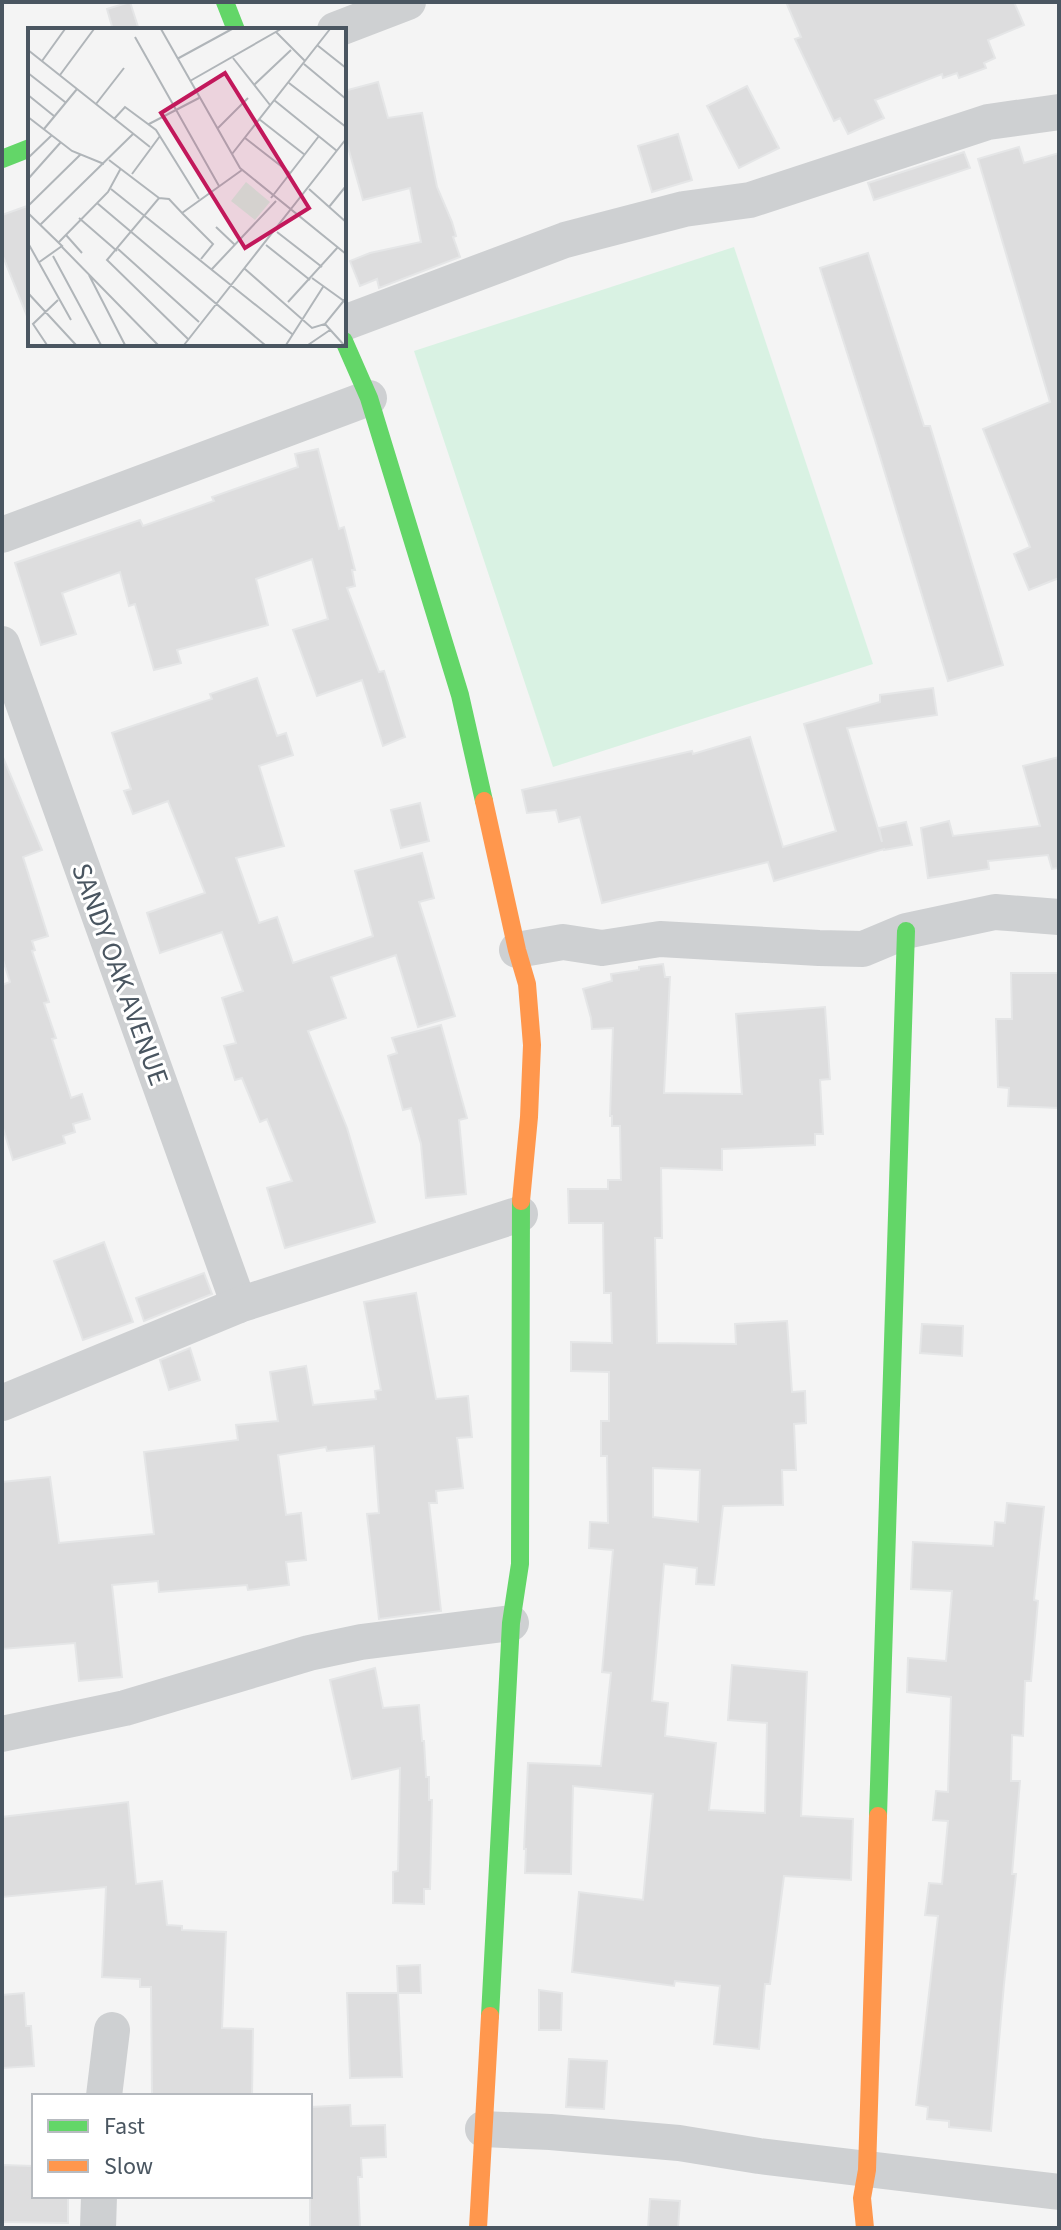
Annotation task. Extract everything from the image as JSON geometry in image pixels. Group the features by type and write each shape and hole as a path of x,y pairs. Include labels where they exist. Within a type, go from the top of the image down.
{"street":[{"path":"225,2 235,28"},
{"path":"340,28 408,2"},
{"path":"346,322 565,240 684,209 750,200 988,122 1059,112"},
{"path":"2,159 28,149"},
{"path":"346,346 369,398 460,695 527,984 532,1045 520,1214 520,1564 511,1623 478,2228"},
{"path":"2,535 369,398"},
{"name":"SANDY OAK AVENUE","path":"2,644 239,1305"},
{"path":"517,950 563,942 602,948 660,939 863,949 906,931 995,912 1059,917"},
{"path":"865,2228 862,2198 867,2170 906,931"},
{"path":"2,1403 239,1305 520,1214"},
{"path":"2,1734 125,1708 309,1653 361,1642 511,1623"},
{"path":"104,2094 112,2030"},
{"path":"483,2129 679,2143 867,2170 1059,2192"},
{"path":"98,2228 99,2198"}],"green space":[{"path":"734,247 873,664 553,767 414,351"}],"building":[{"path":"130,2 138,28 112,28 107,9"},
{"path":"786,2 1014,2 1024,25 988,40 995,58 984,63 986,68 959,78 957,73 943,78 942,74 875,100 884,118 848,134 840,118 834,121 795,39 801,37"},
{"path":"378,82 388,118 422,113 437,187 452,222 460,257 379,288 377,279 360,286 350,261 370,253 421,242 410,188 363,200 346,140 346,90"},
{"path":"747,86 779,148 739,168 707,106"},
{"path":"678,134 692,180 652,192 638,146"},
{"path":"1019,147 1024,163 1059,153 1059,578 1029,590 1014,554 1030,547 983,429 1050,402 978,159"},
{"path":"964,152 970,168 874,200 868,183"},
{"path":"28,206 28,319 2,254 2,215"},
{"path":"868,253 924,426 930,426 1003,665 948,681 820,268"},
{"path":"318,449 339,529 344,527 355,570 352,570 355,586 347,588 379,672 384,671 405,737 383,746 362,680 317,696 293,630 328,619 312,559 256,579 268,625 177,650 181,663 154,670 135,604 129,606 120,572 62,593 76,634 41,645 15,563 140,520 143,526 214,501 212,497 298,467 295,454"},
{"path":"257,678 277,736 286,733 293,755 259,766 284,846 236,858 259,923 277,917 293,963 373,936 355,871 422,853 434,898 419,902 455,1016 418,1027 396,955 331,977 346,1018 308,1031 347,1128 375,1222 285,1248 267,1188 292,1181 267,1119 260,1122 242,1078 235,1080 224,1046 236,1043 222,998 243,991 222,932 160,953 147,913 205,893 168,801 133,814 124,791 131,789 112,733 212,699 210,694"},
{"path":"933,688 937,715 847,728 882,842 879,828 906,822 912,845 884,849 774,881 768,862 602,903 580,817 559,822 556,810 527,813 522,790 692,751 693,754 750,737 783,847 836,831 804,724 880,702 880,695"},
{"path":"2,755 42,850 23,857 48,936 32,941 35,950 32,951 49,1002 44,1003 56,1038 52,1039 71,1098 82,1094 90,1119 73,1124 75,1132 63,1136 65,1143 13,1160 2,1125 2,985 10,982 2,957"},
{"path":"1059,757 1059,868 1052,869 1048,855 988,861 989,869 928,878 921,828 949,821 953,836 1040,826 1023,766"},
{"path":"420,803 429,841 401,848 391,810"},
{"path":"663,964 665,977 670,977 664,1093 742,1094 736,1014 825,1007 830,1079 820,1080 823,1134 815,1134 815,1145 722,1149 722,1170 661,1168 662,1238 655,1238 657,1343 736,1344 735,1324 787,1321 792,1392 805,1391 806,1423 794,1424 796,1470 782,1470 783,1505 723,1506 714,1585 696,1584 697,1568 664,1564 652,1701 668,1703 665,1736 716,1743 709,1810 765,1813 767,1723 728,1720 732,1665 807,1672 801,1816 853,1819 851,1880 784,1876 770,1984 765,1984 759,2049 714,2044 720,1986 675,1981 674,1986 572,1972 579,1892 643,1900 653,1794 573,1786 571,1874 525,1873 528,1763 601,1766 611,1673 602,1672 613,1550 589,1548 590,1522 608,1523 607,1456 601,1456 601,1421 609,1421 609,1372 571,1371 571,1342 612,1343 611,1293 604,1293 603,1223 569,1223 568,1189 608,1189 608,1180 621,1180 620,1126 612,1126 610,1116 613,1028 592,1029 583,989 612,981 611,974 639,970 639,967","holes":["653,1468 700,1470 698,1522 653,1517"]},
{"path":"1011,973 1059,973 1059,1108 1008,1106 1009,1088 998,1087 996,1019 1012,1019"},
{"path":"441,1025 467,1118 459,1120 466,1194 426,1198 421,1144 411,1108 403,1110 388,1056 397,1053 392,1038"},
{"path":"104,1242 133,1322 83,1340 54,1261"},
{"path":"204,1273 212,1294 144,1321 136,1298"},
{"path":"416,1293 436,1399 468,1396 472,1437 457,1438 463,1488 436,1491 437,1503 429,1503 441,1611 379,1619 367,1514 379,1513 374,1446 327,1451 326,1447 278,1455 286,1515 301,1513 306,1560 286,1562 289,1585 248,1590 247,1585 159,1592 158,1581 112,1585 122,1677 79,1681 75,1643 2,1649 2,1482 50,1477 59,1543 154,1534 144,1452 238,1440 236,1425 278,1421 270,1372 306,1366 313,1405 376,1399 375,1391 381,1390 364,1302"},
{"path":"922,1324 963,1326 962,1356 920,1353"},
{"path":"190,1348 200,1380 169,1390 160,1360"},
{"path":"1007,1503 1044,1507 1034,1600 1038,1601 1031,1681 1025,1681 1023,1736 1012,1735 1011,1781 1020,1781 1012,1874 1016,1874 991,2131 949,2127 949,2121 927,2119 928,2107 916,2105 938,1916 925,1915 929,1883 942,1884 948,1821 933,1820 936,1791 948,1792 951,1697 907,1692 908,1658 946,1661 952,1591 911,1589 913,1542 993,1546 995,1522 1005,1523"},
{"path":"375,1668 383,1708 419,1705 426,1777 429,1777 429,1800 432,1800 430,1889 424,1889 424,1904 393,1903 393,1872 398,1871 400,1768 352,1779 330,1680"},
{"path":"128,1802 136,1884 162,1881 167,1925 182,1926 182,1930 226,1932 222,2028 253,2029 252,2094 152,2094 151,1987 140,1987 140,1979 102,1977 106,1887 2,1897 2,1817"},
{"path":"420,1965 421,1993 398,1993 397,1966"},
{"path":"539,1990 562,1993 561,2030 539,2030"},
{"path":"24,1993 26,2026 31,2026 34,2066 2,2068 2,1995"},
{"path":"347,1993 398,1993 402,2077 350,2078"},
{"path":"569,2059 607,2061 604,2109 566,2107"},
{"path":"350,2105 351,2126 385,2125 386,2157 361,2158 362,2177 358,2177 360,2228 310,2228 312,2107"},
{"path":"2,2165 32,2166 32,2198 68,2198 68,2223 2,2222"},
{"path":"650,2199 680,2201 678,2228 648,2228"}],"traffic: fast":[{"path":"225,2 235,28"},
{"path":"2,159 28,149"},
{"path":"346,346 369,398 460,695 484,801"},
{"path":"878,1816 906,931"},
{"path":"490,2016 511,1623 520,1564 521,1201"}],"traffic: slow":[{"path":"484,801 527,984 532,1045 521,1201"},
{"path":"865,2228 862,2198 867,2170 878,1816"},
{"path":"478,2228 490,2016"}]}
